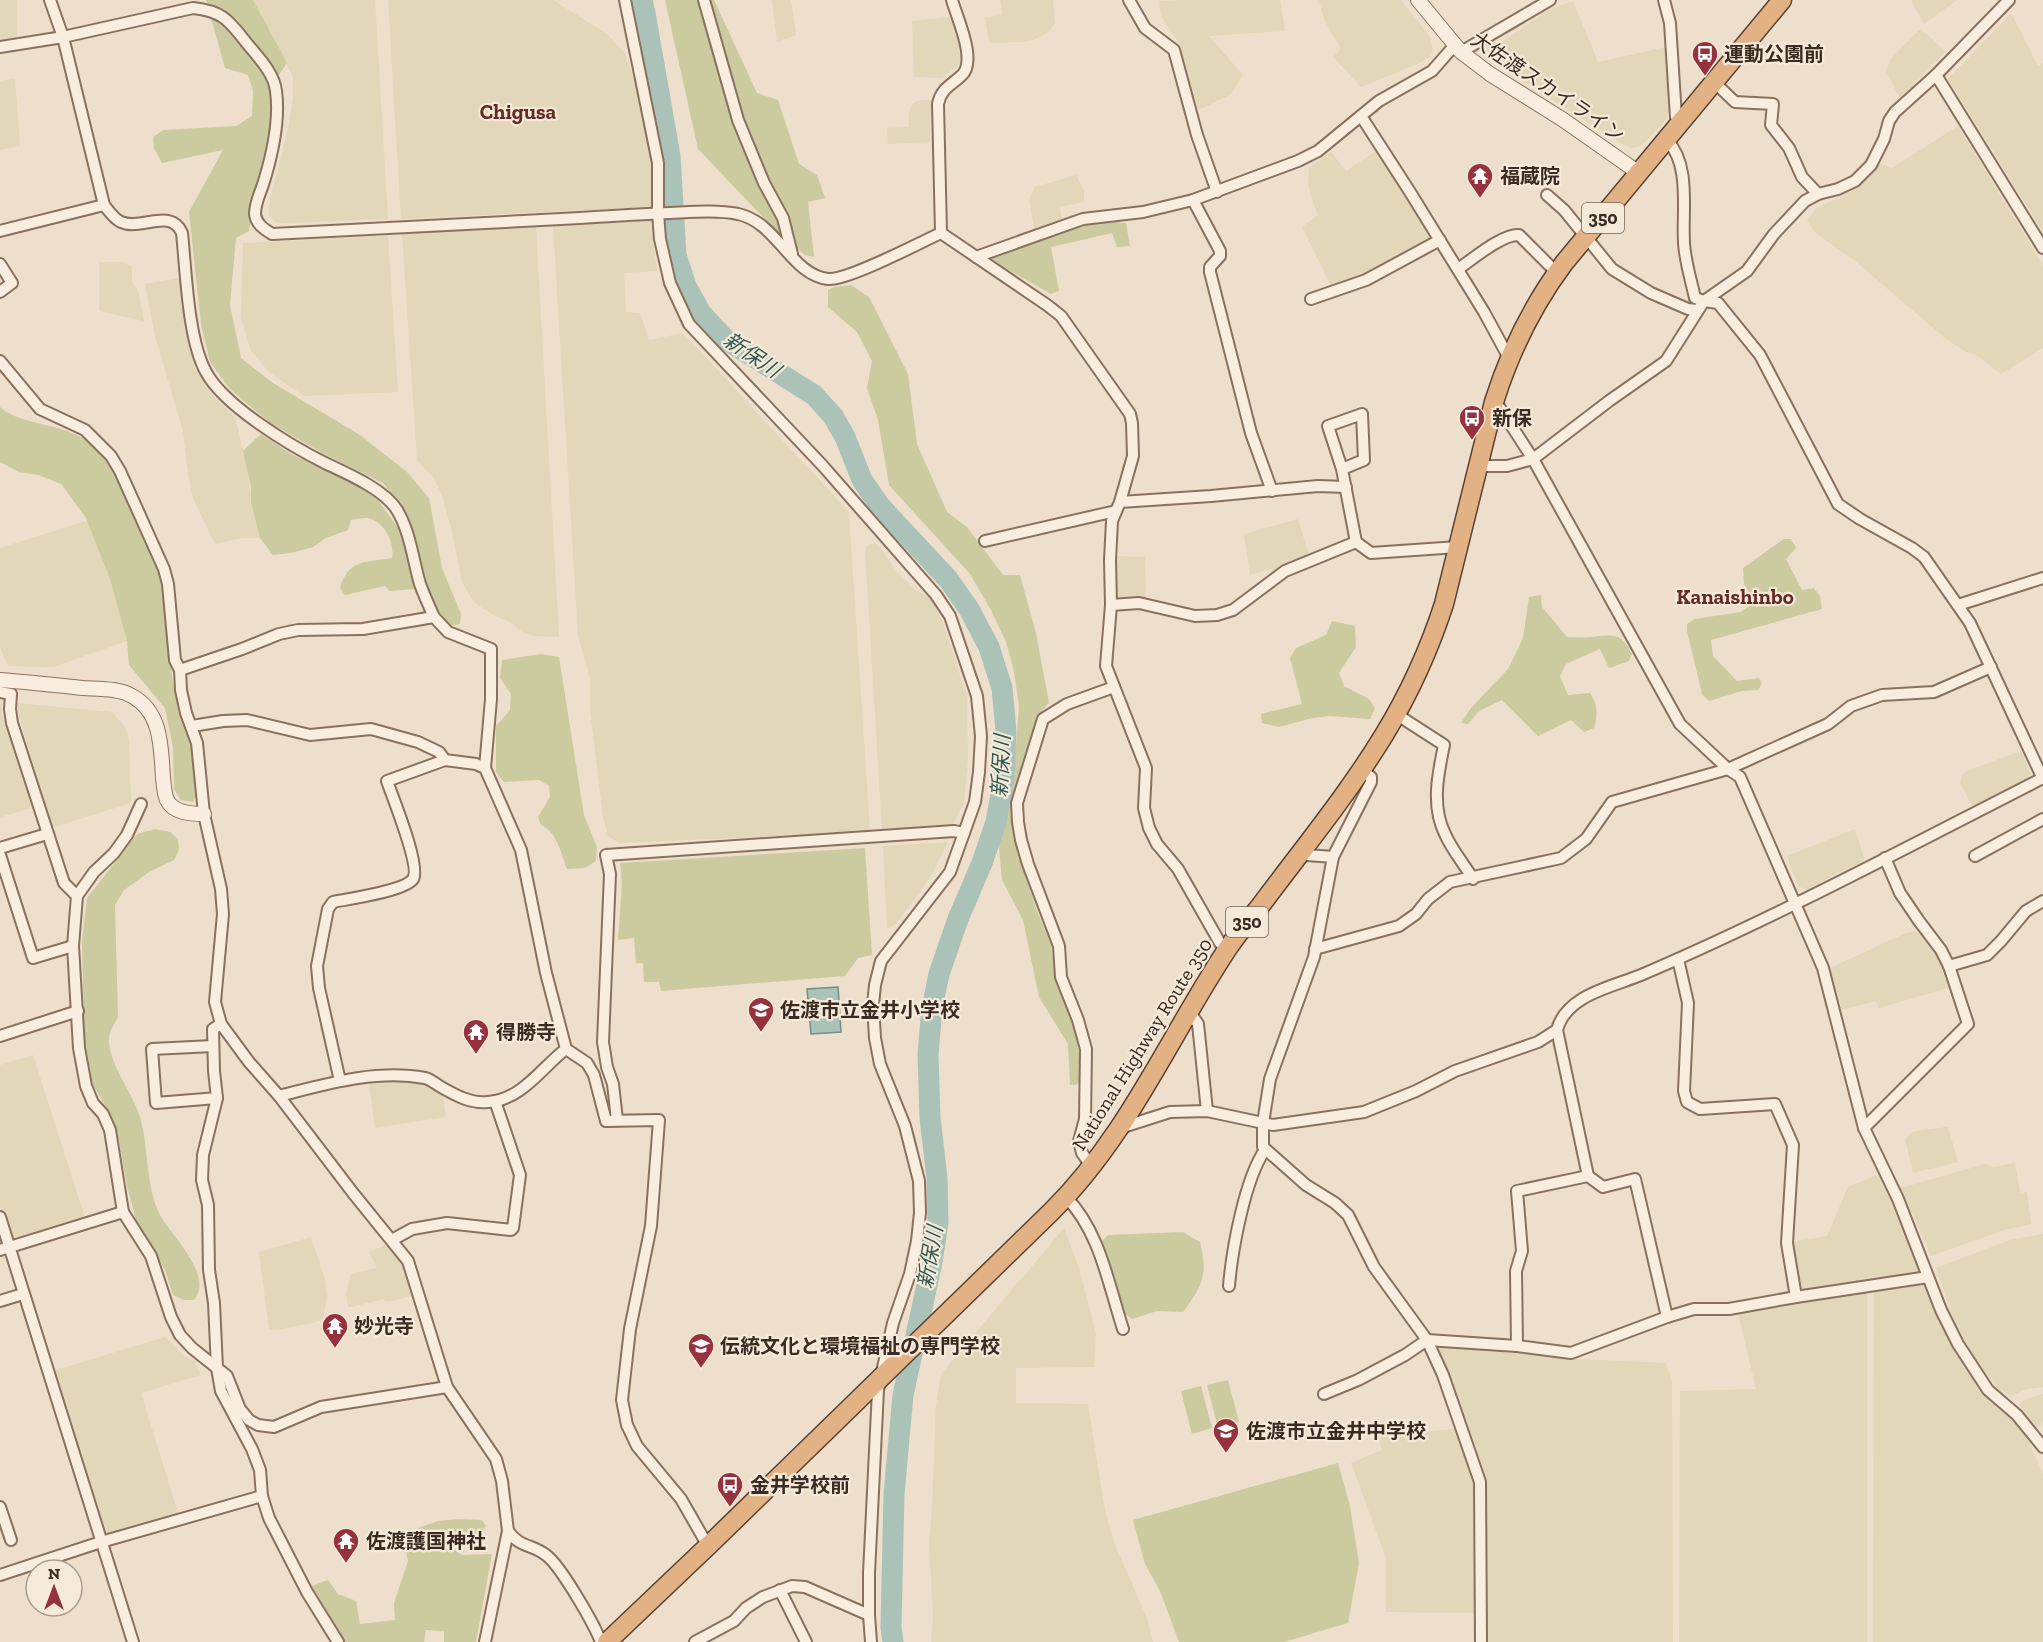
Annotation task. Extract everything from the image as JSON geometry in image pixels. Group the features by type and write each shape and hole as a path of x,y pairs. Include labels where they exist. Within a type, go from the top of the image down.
{"highway":[{"name":"National Highway Route 350","path":"607,1642 1066,1197 1092,1167 1120,1128 1227,949 1360,770 1408,693 1434,634 1444,604 1494,402 1509,358 1536,304 1557,273 1782,0"}],"street":[{"path":"50,0 63,37 104,205 115,218 128,224 172,221 178,225 182,233 194,333 200,357 209,378 228,398 267,430 306,454 369,484 396,508 408,540 420,585 434,617 448,632 490,649 491,699 485,768 521,850 546,973 566,1049 587,1063 594,1075 606,1120 659,1120 651,1226 630,1329 622,1400 627,1425 637,1446 681,1499 708,1546"},
{"path":"625,0 658,163 660,239 670,283 689,324 823,466 861,512 926,582 950,616 977,696 981,736 975,802 950,872 881,961 875,985 873,1005 875,1038 880,1064 905,1126 919,1181 920,1213 910,1274 893,1323 884,1372 873,1467 869,1615 871,1642"},
{"path":"704,0 738,120 764,183 783,218 789,248 795,260"},
{"path":"941,233 938,104 940,95 946,87 964,74 968,66 968,55 952,0"},
{"path":"1130,0 1145,28 1174,50 1197,135 1217,192"},
{"name":"大佐渡スカイライン","path":"1418,0 1457,49 1490,74 1562,119 1639,173"},
{"path":"976,257 1083,219 1143,212 1192,200 1298,161 1318,151 1379,101 1432,71 1457,49 1550,0"},
{"path":"1664,0 1670,22 1676,117 1680,123"},
{"path":"1478,466 1507,466 1533,459 1666,361 1700,305 1747,271 1782,225 1805,201 1855,181 1871,165 1895,112 1936,75 2009,0"},
{"path":"0,47 63,37 193,8 209,9 220,14 230,22 262,63 272,78 276,90 274,138 255,215 261,227 272,234 658,213 696,212 741,215 764,226 795,260 812,273 827,279 840,279 941,233"},
{"path":"1936,75 2043,248"},
{"path":"1714,82 1735,102 1773,104 1771,125 1790,148 1802,177 1818,194"},
{"path":"1360,116 1458,269 1509,358"},
{"path":"1667,140 1673,146 1682,176 1684,246 1695,298 1700,305"},
{"path":"1547,195 1564,210 1612,269 1651,293 1688,309 1718,303 1760,355 1838,504 1924,557 1958,605 1970,623 2043,779 1794,904 1678,959 1591,994 1576,1002 1560,1018 1557,1030 1587,1176 1603,1187 1635,1179 1667,1317"},
{"path":"1192,200 1220,251 1220,256 1210,267 1210,272 1251,433 1272,491"},
{"path":"0,231 104,205"},
{"path":"941,233 1047,304 1061,316 1130,414 1132,456 1112,521 1111,605 1106,666 1146,768 1144,808 1149,828 1157,844 1178,869 1220,944 1227,949"},
{"path":"1458,269 1505,238 1519,235 1557,273"},
{"path":"1311,299 1365,280 1440,240"},
{"path":"0,264 12,283 0,292"},
{"path":"0,361 40,409 85,430 111,456 164,569 168,584 175,660 180,670 180,690 197,743 204,814 221,889 223,914 215,1002 221,1024 352,1193 408,1261 447,1387 496,1459 502,1481 508,1531 485,1642"},
{"path":"1494,402 1533,459 1680,724 1728,769 1740,777 1822,968 1864,1128 1898,1198 1941,1310 1958,1344 1988,1390 2017,1415 2043,1447"},
{"path":"1342,469 1364,460 1362,414 1328,426 1342,469 1356,542 1371,553 1458,547"},
{"path":"986,541 1118,506 1318,486 1346,487"},
{"path":"1111,605 1139,603 1195,616 1217,615 1233,610 1285,571 1356,542"},
{"path":"1958,605 2043,578"},
{"path":"180,670 279,634 298,630 363,629 434,617"},
{"path":"1315,949 1399,926 1416,914 1428,898 1450,882 1473,879 1561,858 1586,839 1612,802 1728,769 1827,724 1851,706 1882,695 1934,692 1991,667"},
{"path":"0,680 107,690 131,695 143,704 154,719 160,737 167,801 178,811 204,814"},
{"path":"1092,1167 1082,1153 1078,1141 1085,1119 1086,1049 1078,1020 1061,977 1059,946 1041,903 1021,840 1017,803 1043,719 1067,704 1114,687"},
{"path":"0,692 11,693 12,723 47,834 64,884 77,896"},
{"path":"1396,714 1444,745 1438,775 1437,795 1440,819 1444,834 1473,879"},
{"path":"192,726 247,720 310,735 371,729 418,742 439,752 445,760"},
{"path":"340,1081 317,966 328,909 333,902 379,893 405,885 412,880 414,859 387,782 445,760 476,764 485,768"},
{"path":"1360,770 1371,777 1371,782 1333,857 1315,949 1270,1078 1262,1135 1265,1150 1306,1185 1335,1203 1348,1215 1374,1267 1427,1340 1443,1375 1480,1482 1481,1642"},
{"path":"141,804 127,835 114,853 94,872 77,896 73,946 81,1070 93,1102 103,1114 110,1130 123,1212 151,1256 171,1317 180,1335 192,1348 227,1376 240,1410 249,1420 258,1425 274,1427 321,1407 447,1387"},
{"path":"1975,856 2043,819"},
{"path":"616,1120 613,1084 607,1067 603,1042 610,874 606,855 964,832"},
{"path":"0,848 47,834"},
{"path":"0,855 33,958 73,946"},
{"path":"1307,855 1333,857"},
{"path":"1864,1128 1968,1024 1949,966 1941,950 1918,921 1900,892 1885,858"},
{"path":"1949,966 1988,955 2026,911 2043,901"},
{"path":"1678,959 1688,1004 1684,1091 1686,1102 1700,1109 1775,1104 1793,1145 1787,1243 1796,1297"},
{"path":"0,1036 78,1011"},
{"path":"1190,1012 1198,1024 1207,1111"},
{"path":"221,1024 213,1029 217,1098 203,1155 202,1180 208,1205 209,1270 221,1391 230,1412 252,1449 260,1470 262,1496 269,1518 307,1592 338,1642"},
{"path":"1120,1128 1170,1112 1207,1111 1273,1125 1364,1112 1416,1091 1455,1071 1538,1042 1557,1030"},
{"path":"213,1046 152,1049 156,1102 217,1098"},
{"path":"279,1096 340,1081 396,1075 427,1078 470,1101 489,1102 509,1096 532,1082 552,1060 566,1049"},
{"path":"392,1240 412,1229 447,1223 511,1230 513,1228 520,1175 495,1101"},
{"path":"1229,1286 1251,1178 1265,1150"},
{"path":"1517,1346 1516,1271 1522,1251 1517,1191 1587,1176"},
{"path":"1066,1197 1079,1211 1092,1233 1123,1329"},
{"path":"5,1248 123,1212"},
{"path":"0,1217 5,1248 23,1294 134,1642"},
{"path":"1324,1394 1358,1380 1406,1355 1427,1340 1517,1346 1571,1353 1694,1309 1728,1309 1928,1277"},
{"path":"0,1301 23,1294"},
{"path":"0,1575 101,1542 262,1496"},
{"path":"0,1507 11,1540"},
{"path":"508,1531 518,1543 544,1553 549,1558 595,1626 602,1642"},
{"path":"695,1642 734,1621 746,1608 792,1586 805,1587 869,1615"},
{"path":"780,1590 806,1642"}],"shaded area":[{"path":"0,0 17,0 17,38 0,42"},
{"path":"253,0 375,0 388,219 284,223 275,222 269,215 269,205 288,130 293,98 293,77"},
{"path":"388,0 553,0 607,34 624,52 636,85 648,131 655,171 651,207 401,219"},
{"path":"772,0 791,0 796,35 777,42"},
{"path":"1000,0 1053,0 1055,24 1047,33 1033,40 989,43 985,17 1002,15"},
{"path":"1280,0 1285,31 1209,36 1243,75 1231,94 1201,109 1194,108 1178,42 1161,16 1159,1"},
{"path":"1319,0 1401,0 1430,37 1433,51 1430,57 1415,65 1361,87 1333,57 1341,49 1324,19"},
{"path":"1911,0 1957,0 1924,24"},
{"path":"1573,1 1598,62 1666,47 1669,112 1665,121 1641,146 1631,148 1619,142 1479,53 1501,43 1546,11"},
{"path":"2011,13 2038,66 2043,63 2043,232 1948,79"},
{"path":"950,17 959,41 960,64 942,78 914,77 912,21"},
{"path":"1919,30 1946,52 1900,98 1886,71 1890,60"},
{"path":"15,78 20,146 0,150 0,81"},
{"path":"922,100 933,100 930,116 930,142 888,144 887,128 909,127 911,106"},
{"path":"1958,126 2043,265 2043,348 2001,374 1975,354 1968,353 1946,339 1855,261 1818,235 1808,219 1817,208 1854,190 1869,178 1874,166 1881,164 1892,168"},
{"path":"1376,151 1431,238 1376,270 1331,286 1302,227 1318,215 1308,182 1309,168 1331,152 1346,171"},
{"path":"1076,175 1084,191 1084,202 1060,207 1062,219 1034,228 1029,199 1035,187"},
{"path":"651,220 657,271 624,273 626,312 640,313 649,340 683,333 849,512 870,832 619,843 608,836 603,817 590,710 590,678 578,636 553,226"},
{"path":"536,227 559,637 533,636 522,632 510,622 499,618 473,601 462,582 442,495 433,477 417,460 402,234"},
{"path":"388,236 398,392 304,396 269,372 251,351 241,319 243,243"},
{"path":"99,262 121,262 132,266 132,282 138,290 144,321 99,311"},
{"path":"180,278 185,325 195,368 214,397 235,417 247,465 251,503 260,538 243,538 215,544 193,498 183,431 155,336 145,284"},
{"path":"1298,519 1309,556 1276,570 1269,569 1250,575 1244,534"},
{"path":"89,520 110,579 127,641 53,667 8,666 0,647 0,548"},
{"path":"875,543 897,572 915,590 932,599 943,623 967,696 968,760 964,803 953,824 882,830 865,551 867,545"},
{"path":"1116,556 1145,557 1146,600 1117,600"},
{"path":"0,700 2,715 32,808 0,817"},
{"path":"17,703 112,712 125,727 129,740 131,803 51,828"},
{"path":"2021,751 2032,777 1972,806 1960,783 1962,775 1967,771"},
{"path":"1855,829 1864,858 1863,862 1807,890 1798,886 1787,856"},
{"path":"948,842 929,879 896,924 887,929 883,846"},
{"path":"1916,932 1921,935 1941,961 1948,988 1879,1008 1876,1001 1842,1010 1830,968 1906,933"},
{"path":"838,987 841,1032 811,1034 807,989"},
{"path":"33,1055 85,1218 10,1239 0,1206 0,1065"},
{"path":"392,1081 424,1082 438,1089 443,1094 446,1117 375,1128 369,1084"},
{"path":"1948,1127 1958,1162 1913,1173 1905,1139 1913,1132"},
{"path":"2015,1163 2020,1193 2027,1192 2031,1224 2004,1230 1931,1256 1901,1188 1985,1164 1994,1167"},
{"path":"1880,1174 1924,1273 1799,1293 1791,1242 1827,1236 1848,1187"},
{"path":"1064,1228 1078,1265 1096,1333 1094,1367 1016,1368 1016,1403 1088,1404 1105,1511 1115,1545 1147,1618 1153,1642 931,1642 933,1617 929,1542 936,1405 941,1374"},
{"path":"2043,1234 2043,1387 2027,1389 2011,1396 1998,1389 1973,1355 1953,1316 1936,1268 2013,1239"},
{"path":"311,1237 325,1279 327,1297 323,1319 313,1323 275,1330 269,1329 259,1252"},
{"path":"385,1245 404,1266 413,1296 386,1302 383,1299 348,1307 346,1294 350,1276 352,1273 377,1268 369,1252"},
{"path":"1926,1283 1942,1324 1984,1396 2022,1428 2043,1474 2043,1642 1873,1642 1874,1290"},
{"path":"1867,1289 1867,1642 1679,1642 1680,1391 1756,1389 1738,1313"},
{"path":"165,1337 184,1356 195,1361 201,1375 141,1393 179,1516 106,1537 53,1371"},
{"path":"1438,1345 1576,1359 1666,1363 1672,1381 1673,1642 1485,1642 1485,1478"},
{"path":"2043,1394 2043,1420 2039,1429 2033,1427 2020,1406 2021,1401"},
{"path":"1454,1429 1475,1485 1476,1613 1386,1612 1386,1558 1351,1463 1382,1450 1378,1436"}],"green space":[{"path":"206,0 253,0 287,63 270,88 273,125 258,182 249,231 236,238 230,305 241,358 273,383 360,435 407,472 429,498 442,568 461,614 460,624 451,626 439,611 425,581 408,516 383,483 324,454 270,423 230,389 210,362 201,324 189,212 223,150 162,163 154,148 153,137 164,130 236,126 252,116 253,91 248,75 225,68"},
{"path":"665,0 714,0 757,93 778,100 799,164 817,175 825,198 808,202 814,257 805,255 777,232 698,149"},
{"path":"1099,221 1126,223 1130,246 1117,247 1112,233 1051,247 1059,291 1051,294 990,257"},
{"path":"851,285 869,297 908,374 917,444 947,512 967,527 1003,575 1020,575 1036,633 1049,703 1037,717 1013,800 1012,822 1022,865 1051,945 1056,979 1078,1040 1081,1080 1076,1085 1070,1085 1068,1044 1039,997 1023,920 1002,880 998,839 1016,747 1019,706 1014,671 1006,642 970,574 889,485 878,420 867,388 872,361 857,332 828,307 828,290"},
{"path":"0,407 19,418 71,432 83,438 104,458 132,505 154,556 164,588 173,684 195,767 196,793 193,802 181,800 174,789 173,747 165,708 129,665 127,641 110,579 86,518 61,484 38,475 19,472 0,462"},
{"path":"261,434 293,455 361,486 377,499 399,529 415,589 389,591 385,586 345,595 340,588 348,571 354,567 366,562 392,558 392,546 387,533 378,523 367,518 351,520 348,530 326,538 313,547 273,555 260,538 251,503 251,487 243,451"},
{"path":"1784,539 1791,539 1796,548 1786,559 1802,590 1814,588 1820,596 1822,609 1711,640 1713,656 1737,681 1759,678 1762,684 1758,690 1742,691 1709,701 1702,694 1687,624 1695,619 1741,612 1754,602 1744,584 1743,568"},
{"path":"1541,595 1542,607 1567,637 1616,636 1624,642 1632,654 1629,661 1609,668 1600,649 1566,664 1560,676 1568,695 1590,693 1595,702 1597,714 1594,728 1584,732 1571,720 1538,736 1502,700 1479,711 1468,724 1461,723 1471,708 1508,669 1523,638 1529,597"},
{"path":"1332,621 1355,626 1356,647 1339,673 1344,686 1369,699 1375,708 1370,719 1330,716 1312,718 1279,727 1262,723 1261,714 1302,704 1290,658 1296,648 1326,635"},
{"path":"541,654 559,657 584,815 597,847 596,861 585,868 567,869 555,838 541,825 538,817 550,797 549,786 539,780 504,782 496,772 496,726 510,710 511,694 500,678 502,660"},
{"path":"155,829 170,832 178,839 179,850 174,860 149,872 124,890 115,905 118,1017 110,1033 109,1043 114,1061 142,1124 155,1203 160,1215 189,1256 199,1279 199,1290 194,1300 184,1300 173,1295 165,1270 137,1224 119,1141 106,1107 92,1083 85,1061 82,941 87,898 137,834"},
{"path":"865,848 872,955 858,958 845,976 661,991 659,982 644,982 643,963 636,963 634,938 618,940 622,884 620,863"},
{"path":"1183,1232 1200,1242 1204,1263 1202,1279 1195,1294 1183,1312 1157,1311 1132,1319 1124,1313 1102,1241 1108,1235"},
{"path":"1228,1380 1239,1422 1218,1428 1207,1385"},
{"path":"1201,1386 1212,1428 1192,1434 1181,1391"},
{"path":"1338,1463 1350,1506 1359,1563 1348,1623 1284,1642 1179,1642 1160,1591 1145,1564 1133,1520"},
{"path":"482,1520 486,1526 480,1534 455,1535 453,1549 462,1555 492,1554 476,1642 444,1642 444,1631 426,1630 424,1642 345,1642 312,1586 328,1580 338,1594 356,1601 360,1624 395,1620 394,1603 408,1561 405,1546 407,1536 418,1528 438,1521"}],"waterway":[{"name":"新保川","path":"642,0 670,156 676,255 686,286 701,313 725,339 814,395 833,416 845,437 862,480 880,506 948,579 969,609 989,647 1002,688 1006,731 1004,778 996,822 939,974 932,1008 928,1054 938,1223 932,1262 903,1395 894,1494 891,1627 893,1642"}],"place":[{"name":"運動公園前","path":"1705,77"},
{"name":"福蔵院","path":"1480,199"},
{"name":"新保","path":"1472,441"},
{"name":"佐渡市立金井小学校","path":"761,1033"},
{"name":"得勝寺","path":"476,1055"},
{"name":"妙光寺","path":"335,1349"},
{"name":"伝統文化と環境福祉の専門学校","path":"701,1369"},
{"name":"佐渡市立金井中学校","path":"1226,1454"},
{"name":"金井学校前","path":"730,1508"},
{"name":"佐渡護国神社","path":"346,1564"}],"district":[{"name":"Chigusa","path":"518,112"},
{"name":"Kanaishinbo","path":"1735,597"}]}
